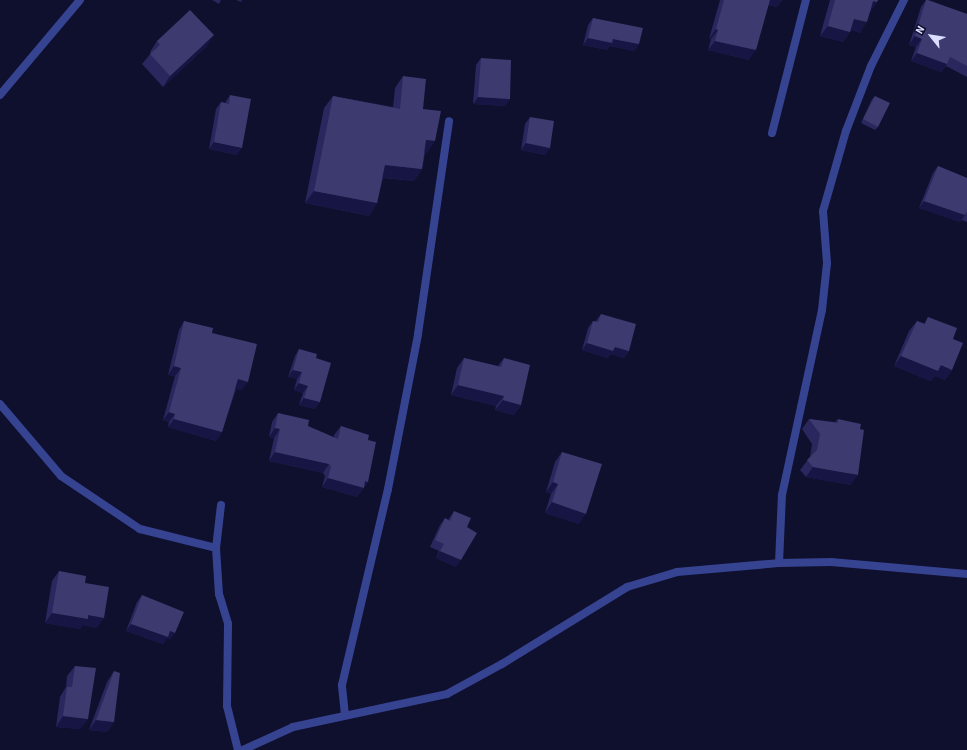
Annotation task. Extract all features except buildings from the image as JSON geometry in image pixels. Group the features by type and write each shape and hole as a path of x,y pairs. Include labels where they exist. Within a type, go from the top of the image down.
{"street":[{"path":"0,95 80,0"},
{"path":"772,133 806,0"},
{"path":"779,563 782,495 822,310 827,263 823,211 846,131 871,66 904,0"},
{"path":"345,715 342,685 388,488 418,334 449,121"},
{"path":"0,404 61,476 140,529 216,548"},
{"path":"221,505 216,548 219,594 228,624 227,706 238,750"},
{"path":"243,750 293,727 447,694 502,664 628,587 677,572 779,563 831,562 967,574"}]}
